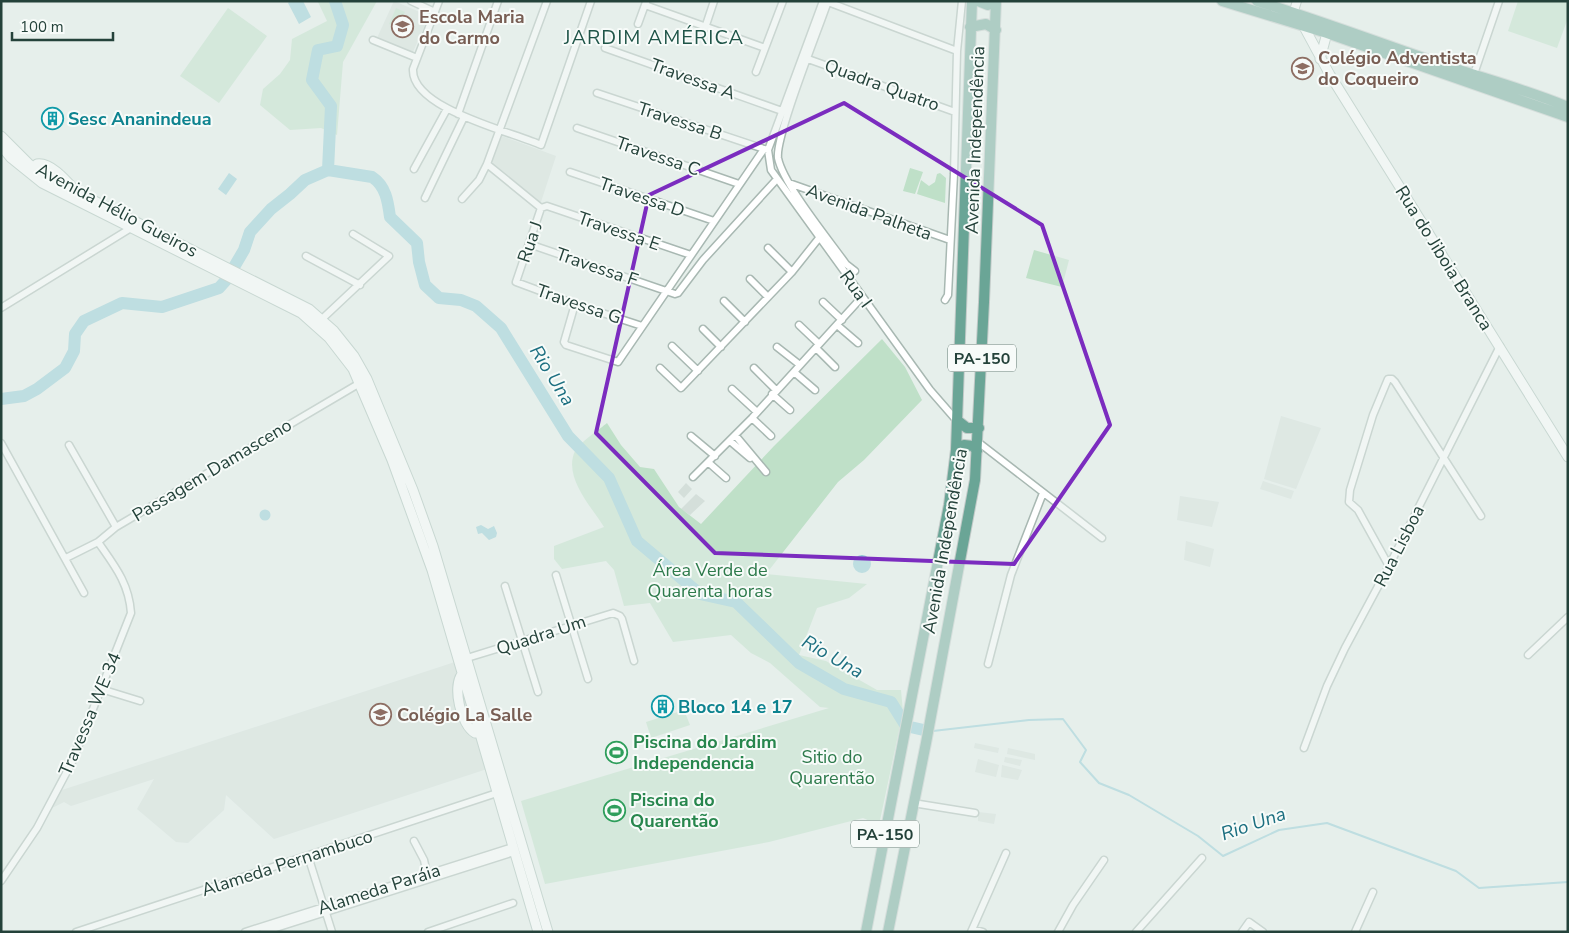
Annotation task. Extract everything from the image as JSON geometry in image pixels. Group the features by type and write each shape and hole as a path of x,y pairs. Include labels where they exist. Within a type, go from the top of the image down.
{"main road":[{"name":"Avenida Independência","path":"866,932 949,504 956,450 972,1"},
{"path":"978,1 988,5 996,1"},
{"name":"Avenida Independência","path":"888,932 969,517 978,446 996,1"},
{"path":"1222,1 1292,17 1329,28 1474,74 1568,107"},
{"path":"1257,1 1292,17"},
{"name":"Rua do Jiboia Branca","path":"1304,21 1320,59 1568,457"},
{"path":"970,27 986,24 996,30"},
{"path":"1320,59 1329,28"},
{"path":"1329,28 1568,117"},
{"name":"Avenida Hélio Gueiros","path":"1,136 31,170"},
{"name":"Avenida Hélio Gueiros","path":"1,146 59,193 223,270"},
{"name":"Avenida Hélio Gueiros","path":"31,170 37,164 47,166 79,194 238,278"},
{"path":"238,278 298,302 322,319 354,356 374,396 413,490 433,546 467,658 497,793 538,932"},
{"path":"238,278 308,318 338,348 360,382 426,555 462,674 457,684 463,715 470,730 475,734 484,732"},
{"path":"958,421 967,428 979,428"},
{"path":"956,450 964,445 978,446"},
{"path":"484,732 548,932"}],"street":[{"path":"411,1 435,12"},
{"path":"440,1 417,58 413,73 418,84 447,109 461,116 541,145 591,1"},
{"path":"424,198 461,116 498,1"},
{"path":"462,200 479,180 487,164 547,1"},
{"path":"705,28 714,1"},
{"path":"756,72 783,1"},
{"path":"945,300 948,295 957,51 962,1"},
{"path":"1292,17 1297,1"},
{"path":"1474,74 1499,1"},
{"path":"826,2 957,51"},
{"path":"826,2 778,152 781,168 789,183 846,264 855,271"},
{"path":"574,304 564,342 566,345 618,362 738,184 766,149 826,2"},
{"path":"638,24 646,3 705,28 765,48"},
{"path":"373,40 417,58"},
{"name":"Travessa A","path":"605,48 782,111"},
{"name":"Quadra Quatro","path":"808,58 955,112"},
{"name":"Travessa B","path":"597,93 766,149"},
{"path":"414,169 447,109"},
{"name":"Travessa C","path":"577,128 738,184"},
{"name":"Rua I","path":"766,149 771,170 777,180 930,390 958,421"},
{"path":"487,164 544,207"},
{"name":"Travessa D","path":"570,172 714,221"},
{"path":"666,290 675,294 678,293 703,260 777,180"},
{"name":"Avenida Palheta","path":"789,183 950,240"},
{"name":"Rua J","path":"516,282 544,207"},
{"name":"Travessa E","path":"544,207 691,255"},
{"path":"1,308 131,228"},
{"path":"322,319 389,256 353,234"},
{"path":"660,368 681,388 792,272 820,238"},
{"name":"Travessa F","path":"529,244 666,290"},
{"path":"768,248 792,272"},
{"path":"306,256 360,285"},
{"path":"750,279 768,297"},
{"name":"Travessa G","path":"516,282 574,304 642,326"},
{"path":"693,477 752,418 862,297"},
{"path":"724,301 745,322"},
{"path":"823,302 858,343"},
{"path":"800,324 836,367"},
{"path":"703,329 721,347"},
{"path":"672,346 698,371"},
{"name":"Rua Lisboa","path":"1304,748 1327,686 1500,346"},
{"path":"777,347 800,365"},
{"path":"754,368 790,410"},
{"path":"794,372 814,390"},
{"path":"1389,566 1358,510 1349,502 1350,490 1373,415 1388,379 1390,378 1395,382 1481,516"},
{"name":"Passagem Damasceno","path":"66,558 98,542 116,527 360,382"},
{"path":"732,389 757,412"},
{"path":"752,418 771,436"},
{"path":"736,435 766,472"},
{"path":"692,436 715,456"},
{"path":"730,441 750,458"},
{"path":"1,443 66,558 84,594"},
{"path":"69,445 116,527"},
{"path":"978,446 1102,538"},
{"path":"709,463 726,478"},
{"path":"988,664 1011,575 1043,493"},
{"name":"Travessa WE 34","path":"1,880 37,828 64,778 131,612 130,596 126,583 98,542"},
{"path":"556,575 588,679"},
{"path":"505,586 538,692"},
{"name":"Quadra Um","path":"467,658 616,613 622,619 634,661"},
{"path":"1528,656 1568,617"},
{"path":"101,689 140,701"},
{"name":"Alameda Pernambuco","path":"76,932 96,928 497,793"},
{"path":"913,803 976,813"},
{"path":"414,841 424,860 427,874"},
{"path":"245,932 264,930 324,909 514,850"},
{"name":"Alameda Paráia","path":"324,909 427,874 514,850"},
{"path":"983,932 972,930 1006,853"},
{"path":"308,856 332,932"},
{"path":"1136,932 1202,858"},
{"path":"1058,932 1073,905 1104,860"},
{"path":"1355,932 1373,892"},
{"path":"428,932 514,903"},
{"path":"1242,932 1249,922 1263,932"}],"highlighted area":[{"path":"844,103 1042,225 1110,425 1014,564 715,553 596,433 649,195"}],"shaded area":[{"name":"Escola Maria do Carmo","path":"394,1 429,16 412,54 377,38"},
{"path":"502,136 556,156 540,205 490,164"},
{"path":"1281,416 1321,428 1296,489 1264,479"},
{"path":"1263,481 1294,491 1291,499 1260,489"},
{"path":"686,483 692,489 684,498 678,492"},
{"path":"696,494 705,501 690,515 681,509"},
{"path":"1180,496 1219,502 1212,527 1177,520"},
{"path":"1186,541 1214,549 1210,567 1184,560"},
{"name":"Colégio La Salle","path":"455,662 487,769 274,839 226,795 224,810 188,843 176,842 137,809 154,779 71,806 64,802 52,808 62,790"},
{"path":"975,743 999,748 998,753 974,748"},
{"path":"1008,748 1035,754 1035,760 1007,754"},
{"path":"1005,757 1022,760 1020,766 1004,762"},
{"path":"978,759 999,765 996,777 975,772"},
{"path":"1002,765 1022,770 1018,780 1001,777"},
{"path":"978,812 996,814 994,824 978,821"}],"green space":[{"path":"377,1 343,62 337,135 321,128 290,130 260,105 263,89 280,74 290,60 292,39 327,21 318,2"},
{"path":"1518,1 1568,1 1568,18 1557,48 1508,31"},
{"path":"228,8 267,36 219,103 180,76"},
{"path":"396,8 405,12 398,28 389,24"},
{"path":"910,168 923,172 915,194 903,191"},
{"path":"940,173 946,178 945,203 917,194 921,180 929,186 935,182 937,174"},
{"path":"1034,250 1069,260 1062,287 1026,278"},
{"path":"882,339 905,367 922,400 864,460 838,482 766,574 867,584 849,598 817,608 799,655 826,661 877,690 901,690 903,712 890,711 900,726 879,825 863,818 769,842 545,884 521,801 829,708 820,707 770,663 751,653 731,635 673,642 650,603 624,606 614,570 606,561 562,569 554,559 554,546 604,527 575,481 572,461 575,451 585,440 607,423 621,445 640,467 654,469 679,507 701,524 774,446"},
{"path":"684,710 690,725 651,738 646,722"}],"water":[{"path":"290,1 303,1 311,17 299,24 288,3"},
{"path":"229,173 237,179 226,195 218,189"},
{"path":"263,510 267,510 270,515 269,519 263,520 260,517 260,513"},
{"path":"481,525 488,529 494,526 497,533 496,537 489,540 482,533 478,534 476,527"},
{"path":"862,555 868,558 871,564 868,570 862,573 856,570 853,564 856,558"},
{"name":"Piscina do Jardim Independencia","path":"620,744 625,759 618,760 616,754 609,756 609,753 612,752 612,747"},
{"name":"Piscina do Quarentão","path":"616,799 621,819 613,821 608,801"}],"waterway":[{"name":"Rio Una","path":"335,1 343,25 337,46 318,50 312,80 331,106 328,170 372,177 377,181 386,195 390,217 417,243 419,262 425,285 439,298 461,300 476,306 501,328 568,436 609,478 637,541 700,594 736,602 799,663 844,689 891,702 906,726 928,731"},
{"path":"1,399 24,396 37,389 65,368 74,351 75,334 84,321 122,303 162,307 219,288 227,279 244,250 250,232 271,209 305,180 328,170"},
{"name":"Rio Una","path":"933,731 1029,720 1063,719 1086,750 1080,762 1099,783 1129,795 1198,836 1223,856 1279,830 1327,823 1456,871 1479,888 1568,882"}],"place":[{"name":"Escola Maria do Carmo","path":"403,27"},
{"name":"Colégio Adventista do Coqueiro","path":"1302,68"},
{"name":"Sesc Ananindeua","path":"52,119"},
{"name":"Bloco 14 e 17","path":"662,707"},
{"name":"Colégio La Salle","path":"381,715"},
{"name":"Piscina do Jardim Independencia","path":"617,752"},
{"name":"Piscina do Quarentão","path":"614,810"}],"district":[{"name":"JARDIM AMÉRICA","path":"654,37"}],"park label":[{"name":"Área Verde de Quarenta horas","path":"710,580"},
{"name":"Sitio do Quarentão","path":"832,768"}]}
